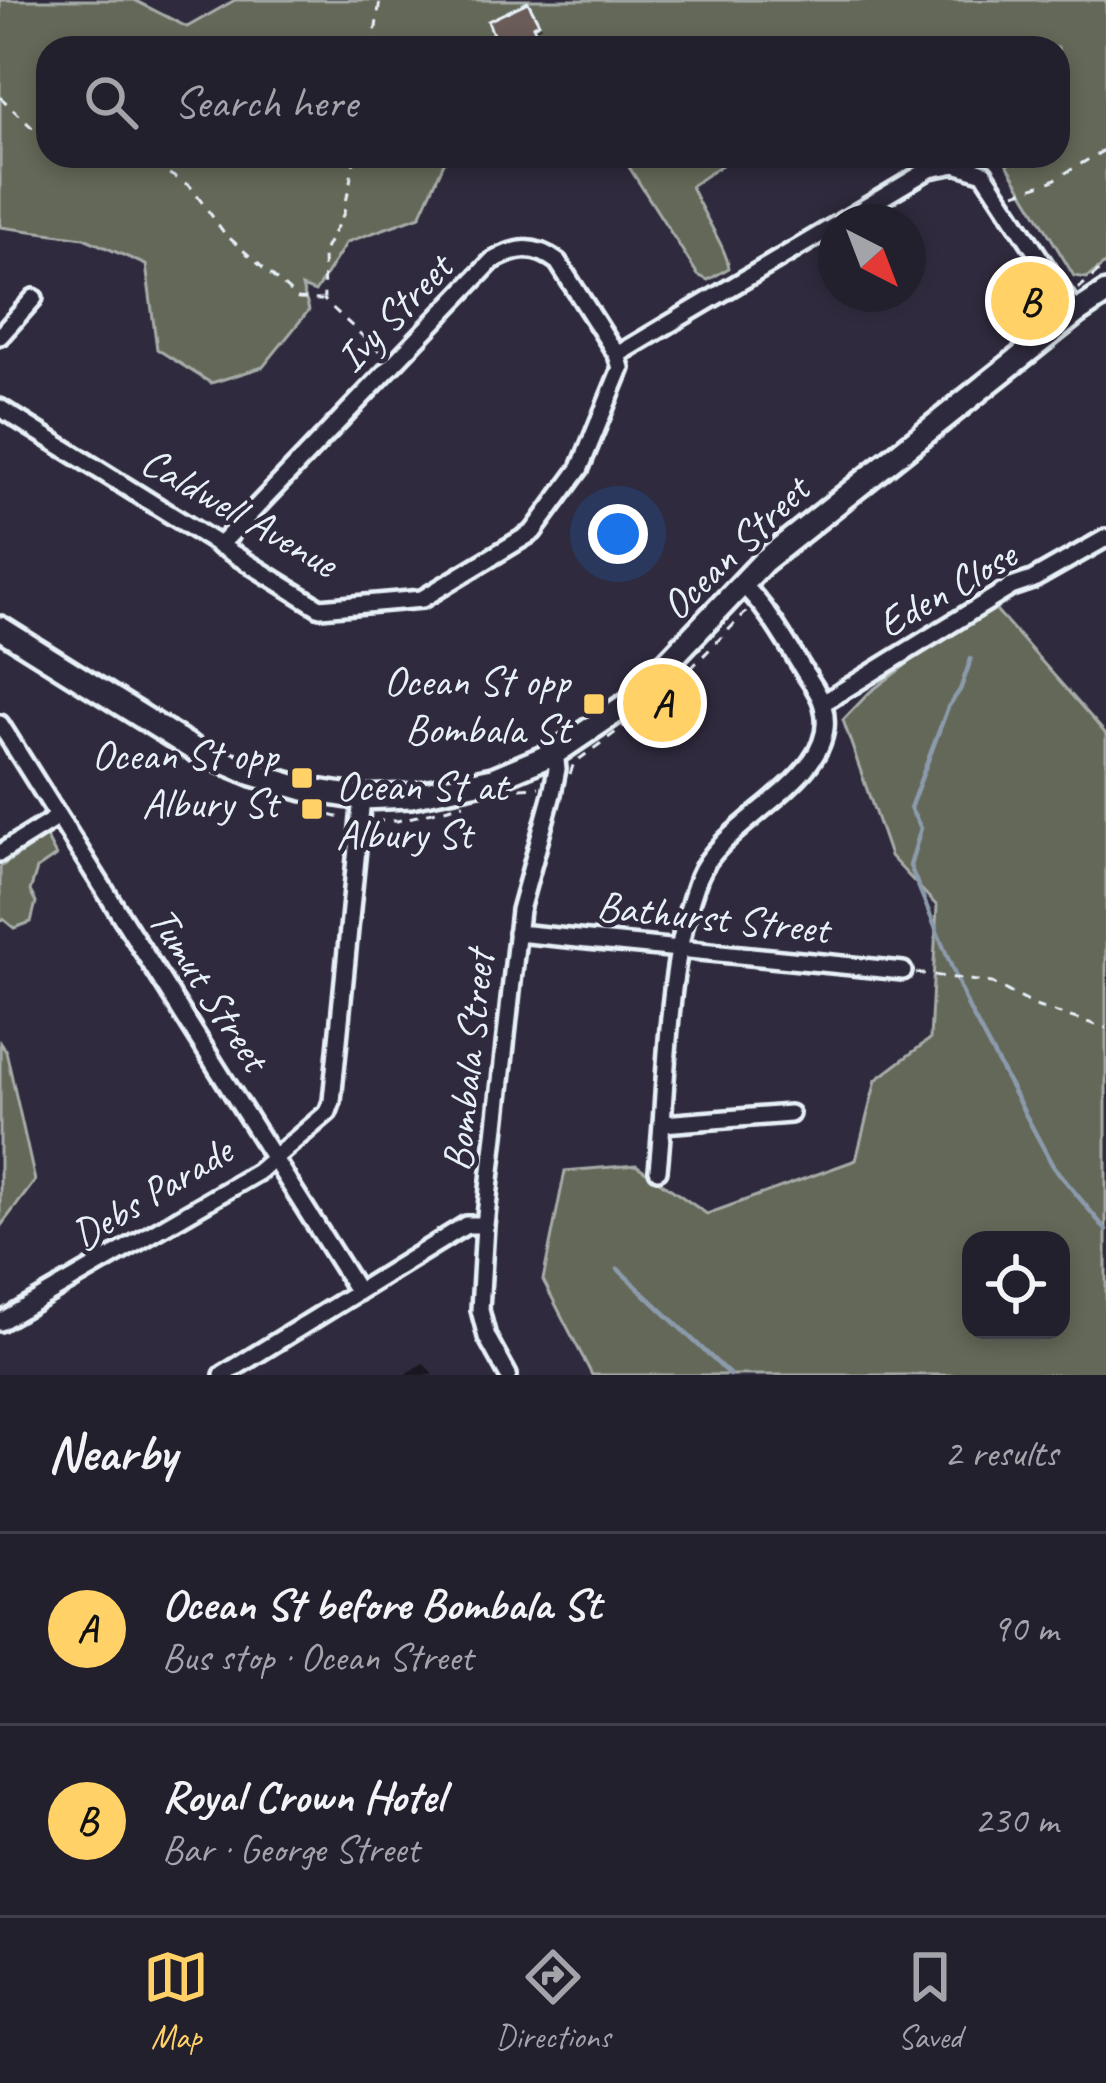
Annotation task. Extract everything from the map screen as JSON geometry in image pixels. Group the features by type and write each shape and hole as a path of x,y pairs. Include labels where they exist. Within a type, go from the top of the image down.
{"street":[{"path":"872,204 935,168"},
{"path":"968,168 984,173 1076,301"},
{"path":"617,355 818,236"},
{"name":"Ivy Street","path":"219,546 492,261 513,249 545,252 558,262 617,355"},
{"name":"Ocean Street","path":"0,628 210,757 304,788 362,798 411,796 493,778 555,753 629,703 790,539 1076,301 1106,293"},
{"path":"0,336 34,298"},
{"name":"Caldwell Avenue","path":"0,408 320,608 422,599 533,532 580,468 621,368 617,355"},
{"name":"Eden Close","path":"823,703 1011,587 1106,538"},
{"path":"658,1169 680,949 699,876 710,857 803,773 823,738 823,703 764,606 742,584"},
{"name":"Tumut Street","path":"0,724 358,1292"},
{"name":"Bombala Street","path":"508,1375 487,1337 480,1310 485,1225 517,933 552,794 555,753"},
{"name":"Debs Parade","path":"0,1322 276,1158 318,1124 332,1101 362,798"},
{"path":"0,853 58,818"},
{"name":"Bathurst Street","path":"517,933 903,971"},
{"path":"663,1124 790,1114"},
{"path":"223,1375 466,1225 485,1225"}],"path":[{"path":"375,36 380,0"},
{"path":"0,97 36,130"},
{"path":"1004,200 1028,186 1052,181 1106,149"},
{"path":"159,168 190,186 225,234 298,299 324,300 393,364"},
{"path":"324,300 323,253 344,213 353,168"},
{"path":"1018,255 1050,307 1049,314"},
{"path":"1076,301 1106,265"},
{"path":"903,971 992,983 1038,1007 1106,1028"}],"green space":[{"path":"0,0 134,0 187,27 235,0 1106,0 1106,263 1087,278 1074,276 1009,168 1070,168 1070,36 36,36 36,168 442,168 420,216 347,242 315,292 302,287 309,310 263,367 211,383 157,349 146,265 84,238 0,227"},
{"path":"630,168 717,168 691,186 729,268 708,280 698,275"},
{"path":"989,602 1106,734 1106,1375 592,1375 543,1280 565,1171 636,1165 707,1214 856,1160 876,1080 930,1039 937,906 890,856 843,720 870,692"},
{"path":"46,837 56,856 37,869 30,891 36,902 31,922 14,928 0,920 0,867"},
{"path":"0,1043 6,1051 35,1181 0,1227"}],"building":[{"path":"528,2 539,23 533,26 538,36 494,36 488,21"}],"waterway":[{"path":"971,659 910,808 921,828 910,866 969,1009 1053,1166 1106,1230"},
{"path":"618,1269 730,1375"}],"place":[{"name":"Royal Crown Hotel","path":"1030,301"},
{"name":"Ocean St before Bombala St","path":"662,703"},
{"name":"Ocean St opp Bombala St","path":"594,704"},
{"name":"Ocean St opp Albury St","path":"302,778"},
{"name":"Ocean St at Albury St","path":"312,809"}]}
